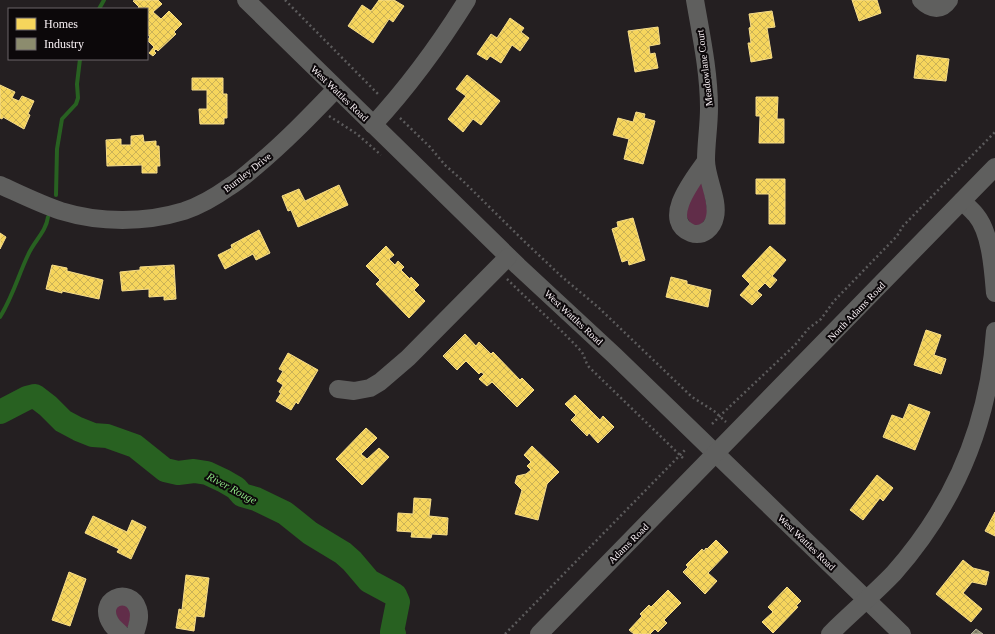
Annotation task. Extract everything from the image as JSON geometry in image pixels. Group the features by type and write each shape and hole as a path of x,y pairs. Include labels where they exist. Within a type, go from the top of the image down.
{"street":[{"name":"West Wattles Road","path":"246,0 508,257 615,356 902,634"},
{"path":"373,125 390,107 424,64 446,34 467,0"},
{"name":"Meadowlane Court","path":"695,0 708,95 709,114 706,161"},
{"path":"921,0 934,8 943,6 949,0"},
{"name":"Burnley Drive","path":"0,184 45,205 86,217 135,219 160,216 184,210 209,200 240,179 286,139 336,89"},
{"name":"North Adams Road","path":"716,454 995,168"},
{"path":"962,201 977,216 984,230 991,255 995,294"},
{"path":"338,389 354,391 370,388 380,382 408,358 508,257"},
{"path":"830,634 906,559 930,526 953,488 970,449 982,413 991,371 995,331"},
{"name":"Adams Road","path":"539,634 716,454"},
{"path":"121,634 112,626 108,613 108,606 111,600 120,596 132,601 138,609 139,620 135,634"}],"path":[{"path":"285,0 383,100"},
{"path":"396,114 430,147 445,165 464,181 561,276 598,307 692,397 727,423"},
{"path":"712,424 795,345 808,329 821,319 834,301 897,236 903,226 995,132"},
{"path":"505,634 685,450"}],"shaded area":[{"path":"701,183 703,184 708,215 701,225 692,226 684,212 685,205"},
{"path":"119,603 133,609 128,627 122,627 114,610"}],"building: Homes":[{"path":"158,0 162,4 153,12 161,19 169,11 182,24 174,32 176,34 158,51 156,49 154,51 156,53 153,56 149,53 154,47 148,41 150,37 148,35 148,8 138,8 139,7 133,1"},
{"path":"379,0 394,0 404,6 393,22 389,19 373,43 348,26 362,5 371,11"},
{"path":"852,0 877,0 881,13 859,21"},
{"path":"772,11 775,27 767,28 772,58 751,62 748,43 751,43 749,14"},
{"path":"510,18 524,28 521,32 529,38 520,51 512,45 501,63 490,56 487,60 477,54 491,34 497,38"},
{"path":"658,27 660,44 649,46 650,54 655,53 658,68 635,72 628,31"},
{"path":"917,55 949,59 946,81 914,78"},
{"path":"467,75 500,101 481,125 473,119 463,132 448,119 466,96 456,89"},
{"path":"192,78 223,78 223,94 227,94 227,118 224,118 224,124 200,124 199,109 207,109 207,90 192,90"},
{"path":"0,85 15,92 12,98 19,101 22,96 34,101 28,114 30,115 24,129 3,117 2,119 0,118"},
{"path":"756,97 778,97 777,119 784,119 784,143 759,143 760,116 756,116"},
{"path":"636,112 645,114 644,118 655,121 643,164 624,159 629,139 613,135 618,118 633,122"},
{"path":"143,135 144,142 156,141 156,146 159,146 160,166 157,166 157,173 142,173 142,165 107,166 106,140 121,139 121,145 131,145 131,136"},
{"path":"756,179 785,179 785,224 769,224 769,194 756,194"},
{"path":"339,185 348,205 298,227 291,210 288,211 282,196 299,189 305,201"},
{"path":"633,218 645,260 629,265 628,260 622,262 612,229 618,227 617,222"},
{"path":"259,230 270,253 256,260 253,254 225,269 218,255 232,248 231,245"},
{"path":"0,233 6,237 0,249"},
{"path":"386,246 394,255 389,259 395,265 398,261 404,267 401,270 419,285 414,290 425,301 409,318 376,284 380,280 366,266"},
{"path":"770,246 786,260 772,276 777,280 770,288 765,283 757,291 762,295 752,305 740,295 750,284 742,276"},
{"path":"52,265 67,268 67,271 103,280 99,299 46,289"},
{"path":"174,265 176,299 164,300 164,296 149,297 149,289 122,291 120,272 140,270 140,267"},
{"path":"671,277 687,281 687,284 711,290 708,307 666,297"},
{"path":"926,330 941,335 934,355 946,359 941,374 914,365"},
{"path":"465,334 476,346 479,342 491,354 493,352 520,380 522,378 534,390 517,407 492,382 487,386 479,379 484,374 481,372 479,374 466,361 457,370 443,356"},
{"path":"288,353 318,370 298,404 296,402 291,410 276,401 281,393 279,392 283,385 277,381 283,371 279,369"},
{"path":"575,395 600,420 603,416 614,427 598,443 589,433 587,436 571,420 576,415 565,404"},
{"path":"909,404 930,412 915,450 883,437 892,415 903,419"},
{"path":"366,428 377,438 361,454 367,459 379,448 389,457 362,485 336,459"},
{"path":"532,446 559,472 547,484 538,520 515,514 522,490 515,483 517,476 526,474 531,470 527,466 531,462 524,455"},
{"path":"877,475 893,488 883,501 880,498 863,520 850,510"},
{"path":"414,498 431,499 429,516 448,518 447,535 432,534 431,538 411,537 412,532 397,531 398,513 413,514"},
{"path":"995,512 995,536 985,531"},
{"path":"93,516 127,532 132,520 146,527 131,559 117,552 119,549 85,533"},
{"path":"716,540 728,552 708,573 717,581 705,594 683,572 688,567 686,565 702,549 704,551"},
{"path":"963,560 973,568 989,572 986,585 972,582 963,593 982,609 971,622 936,594"},
{"path":"69,572 86,579 70,626 52,620"},
{"path":"186,575 209,578 204,617 196,616 194,631 176,628 179,609 182,610"},
{"path":"787,587 801,601 796,606 798,607 773,633 762,622 773,612 768,607"},
{"path":"668,590 681,603 664,620 667,623 658,632 655,629 650,634 634,634 629,630 642,616 640,614 649,605 651,607"}],"building: Industry":[{"path":"976,629 983,634 971,634"}],"waterway":[{"path":"100,8 104,0"},
{"path":"56,195 57,149 62,119 76,104 78,98 77,84 80,60"},
{"path":"0,317 30,250 45,227 48,217"},
{"name":"River Rouge","path":"0,412 27,398 35,396 63,421 93,435 107,436 135,446 165,470 178,473 194,471 207,473 236,488 242,495 256,499 285,513 310,533 343,553 369,581 395,595 398,602 392,632 394,634"}]}
